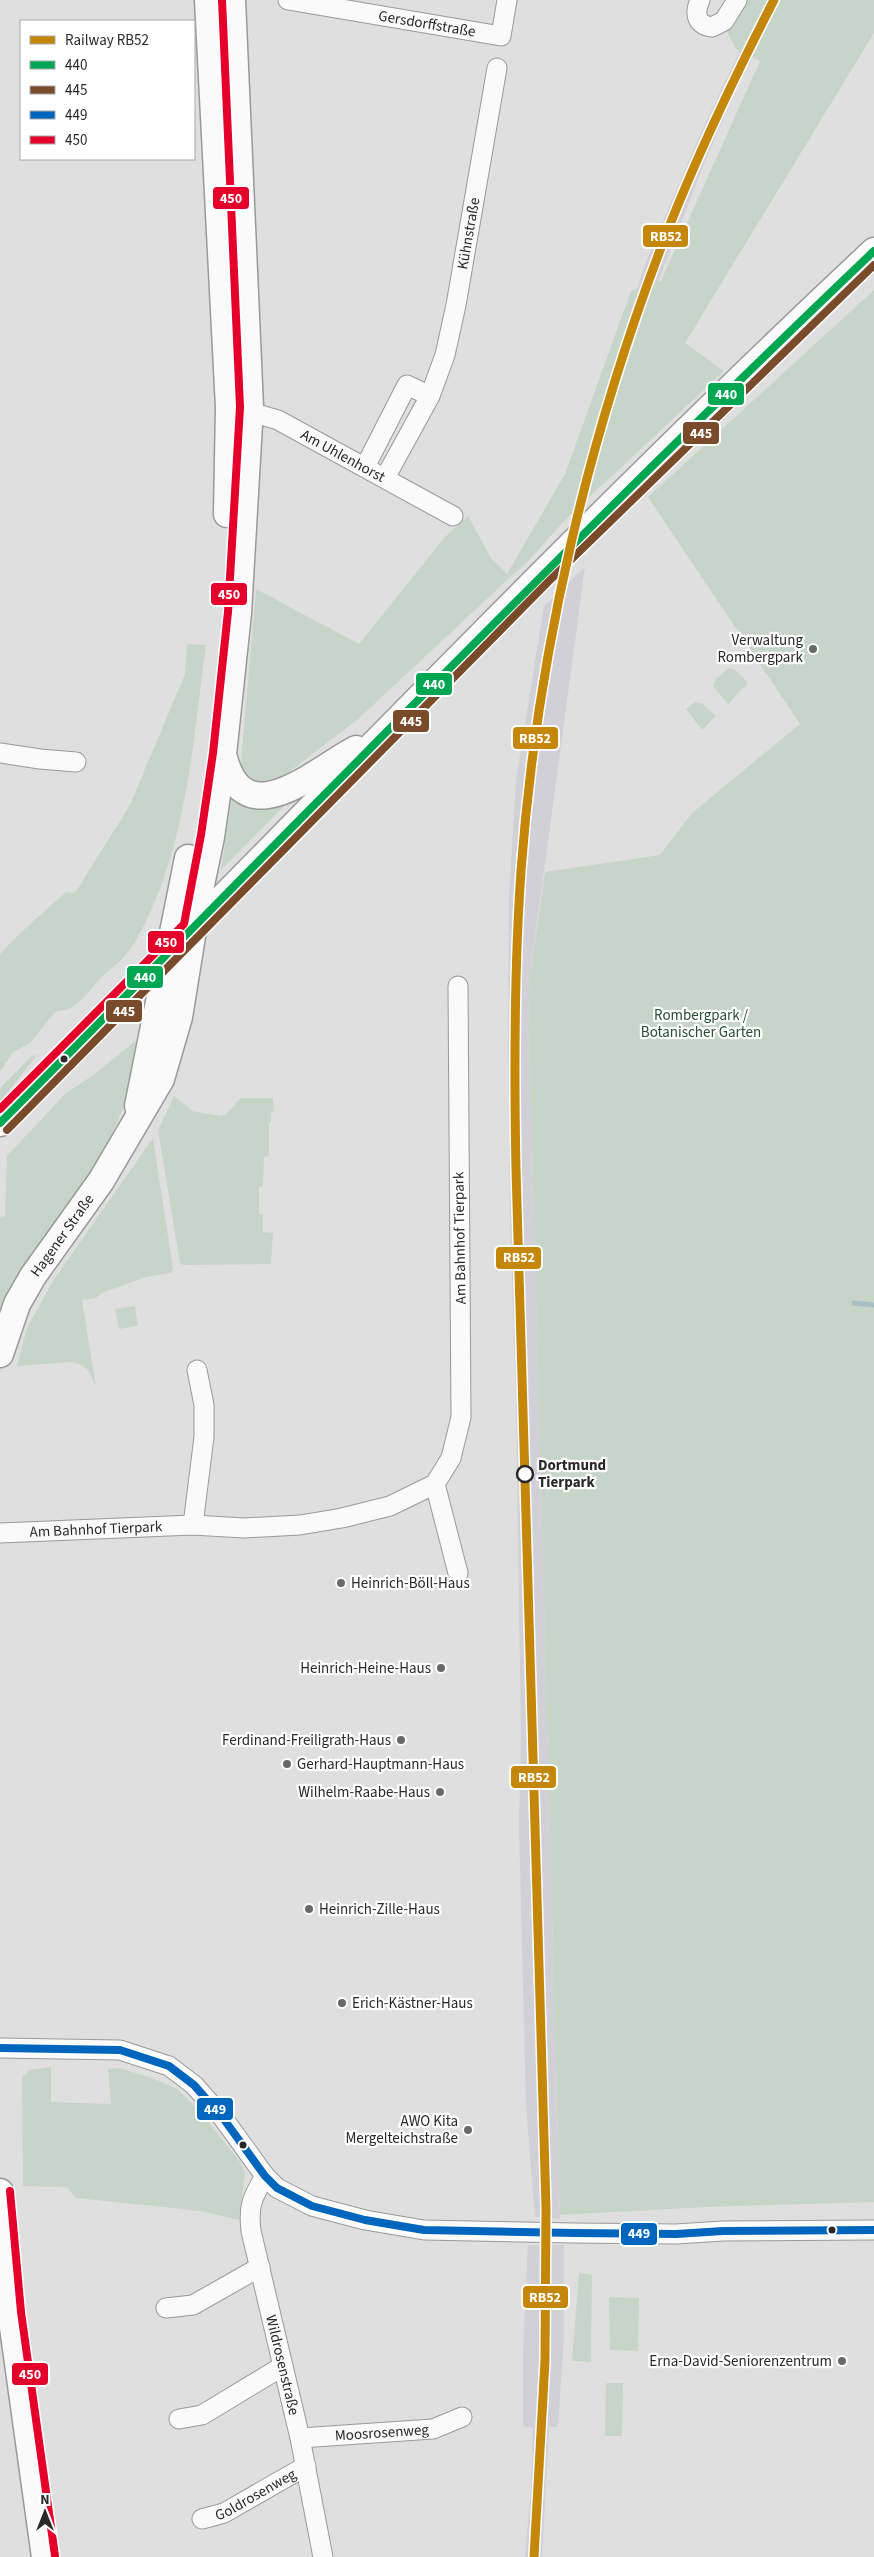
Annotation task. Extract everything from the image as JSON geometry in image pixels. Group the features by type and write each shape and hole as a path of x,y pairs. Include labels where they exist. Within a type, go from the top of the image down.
{"main road":[{"path":"208,0 239,413"},
{"path":"232,0 239,413"},
{"path":"0,1123 168,955 210,909 761,357 874,251"},
{"name":"Hagener Straße","path":"0,1354 18,1304 33,1276 101,1180 152,1097 163,1070 179,1017 193,929 211,837 223,754 238,613 239,413"},
{"name":"Hagener Straße","path":"136,1122 202,793 212,732 223,612 228,501 239,413"},
{"path":"223,754 226,768 235,784 254,796 268,797 285,791 385,733"},
{"path":"0,2192 11,2313 45,2557"}],"street":[{"name":"Gersdorffstraße","path":"288,0 501,36 507,0"},
{"path":"700,0 695,10 697,17 703,24 712,27 724,21 736,0"},
{"name":"Kühnstraße","path":"385,478 430,396 445,355 456,305 496,68"},
{"path":"365,467 407,385 430,396"},
{"name":"Am Uhlenhorst","path":"239,413 278,420 453,516"},
{"path":"0,753 76,762"},
{"name":"Am Bahnhof Tierpark","path":"0,1533 193,1526 244,1528 300,1525 342,1518 390,1506 435,1484 451,1458 461,1417 458,986"},
{"path":"193,1526 204,1437 204,1405 197,1370"},
{"path":"435,1484 458,1573"},
{"path":"0,2048 120,2050 169,2066 194,2085 223,2118 265,2176 277,2188 312,2206 365,2220 424,2230 667,2234 724,2231 874,2230"},
{"name":"Wildrosenstraße","path":"265,2176 252,2197 249,2214 250,2231 300,2438 323,2557"},
{"path":"166,2308 193,2305 260,2267"},
{"path":"179,2419 202,2415 283,2366"},
{"name":"Moosrosenweg","path":"300,2438 434,2428 462,2417"},
{"name":"Goldrosenweg","path":"202,2519 224,2514 306,2466"}],"shaded area":[{"path":"757,14 754,55 740,80 703,166 646,313 600,397 646,262 698,139"},
{"path":"585,567 528,990 560,2219 535,2217 526,2105 519,1827 521,1736 516,1400 510,1219 509,898 516,780 544,606"},
{"path":"528,2245 564,2245 564,2337 558,2427 549,2427 542,2557 525,2557 531,2487 533,2428 523,2426 523,2349"}],"green space":[{"path":"742,0 874,0 874,33 685,343 724,371 565,520 531,558 357,720 277,781 269,783 250,781 243,772 241,762 256,589 359,644 445,537 468,516 491,558 507,574 565,474 631,291 661,281 760,61 736,49 726,30"},
{"name":"Rombergpark / Botanischer Garten","path":"874,290 874,2202 707,2207 560,2215 528,990 545,872 660,855 692,813 800,724 648,497"},
{"path":"187,644 206,645 191,759 177,835 152,907 135,942 123,957 76,1005 69,1009 55,1012 30,1043 13,1052 0,1072 0,954 66,892 75,893 130,805 185,674"},
{"path":"729,668 734,669 748,683 728,704 713,686 716,679"},
{"path":"695,702 703,704 716,716 702,730 686,709"},
{"path":"233,791 299,791 221,870"},
{"path":"145,1033 125,1103 103,1152 82,1186 20,1275 0,1313 0,1217 5,1216 7,1156 65,1094 96,1073"},
{"path":"37,1055 0,1102 0,1088 32,1056"},
{"path":"174,1096 193,1111 220,1116 226,1114 241,1098 273,1098 274,1112 271,1113 271,1122 269,1122 269,1156 264,1157 263,1186 259,1187 259,1214 263,1215 263,1232 273,1233 271,1264 183,1265 180,1263 158,1130"},
{"path":"153,1138 173,1269 171,1273 146,1277 102,1293 96,1298 82,1300 96,1387 88,1370 77,1363 17,1366 27,1328 53,1281"},
{"path":"135,1306 138,1326 119,1329 115,1309"},
{"path":"51,2067 51,2102 111,2104 108,2069 119,2068 152,2078 177,2089 199,2110 240,2162 245,2173 239,2220 201,2211 76,2198 67,2187 23,2186 22,2078 29,2070"},
{"path":"579,2273 592,2275 591,2362 572,2361"},
{"path":"609,2297 639,2298 638,2351 610,2350"},
{"path":"606,2383 623,2383 622,2436 605,2436"}],"waterway":[{"path":"854,1303 874,1305"}],"rail line":[{"name":"RB52","path":"534,2557 545,2361 546,2208 516,1169 515,1020 521,871 529,789 554,625 571,543 614,383 640,304 693,169 774,0"}],"transit line":[{"name":"450","path":"0,1109 184,924 201,835 213,753 228,612 240,407 222,0"},
{"name":"440","path":"0,1123 652,466 874,251"},
{"name":"445","path":"7,1130 549,581 874,265"},
{"name":"449","path":"0,2048 120,2050 169,2066 194,2085 223,2118 265,2176 277,2188 312,2206 365,2220 424,2230 574,2233 676,2234 723,2231 874,2230"},
{"name":"450","path":"10,2191 21,2312 55,2556"}],"place":[{"name":"Verwaltung Rombergpark","path":"813,649"},
{"name":"Dortmund Tierpark","path":"525,1474"},
{"name":"Heinrich-Böll-Haus","path":"341,1583"},
{"name":"Heinrich-Heine-Haus","path":"441,1668"},
{"name":"Ferdinand-Freiligrath-Haus","path":"401,1740"},
{"name":"Gerhard-Hauptmann-Haus","path":"287,1764"},
{"name":"Wilhelm-Raabe-Haus","path":"440,1792"},
{"name":"Heinrich-Zille-Haus","path":"309,1909"},
{"name":"Erich-Kästner-Haus","path":"342,2003"},
{"name":"AWO Kita Mergelteichstraße","path":"468,2130"},
{"name":"Erna-David-Seniorenzentrum","path":"842,2361"}]}
